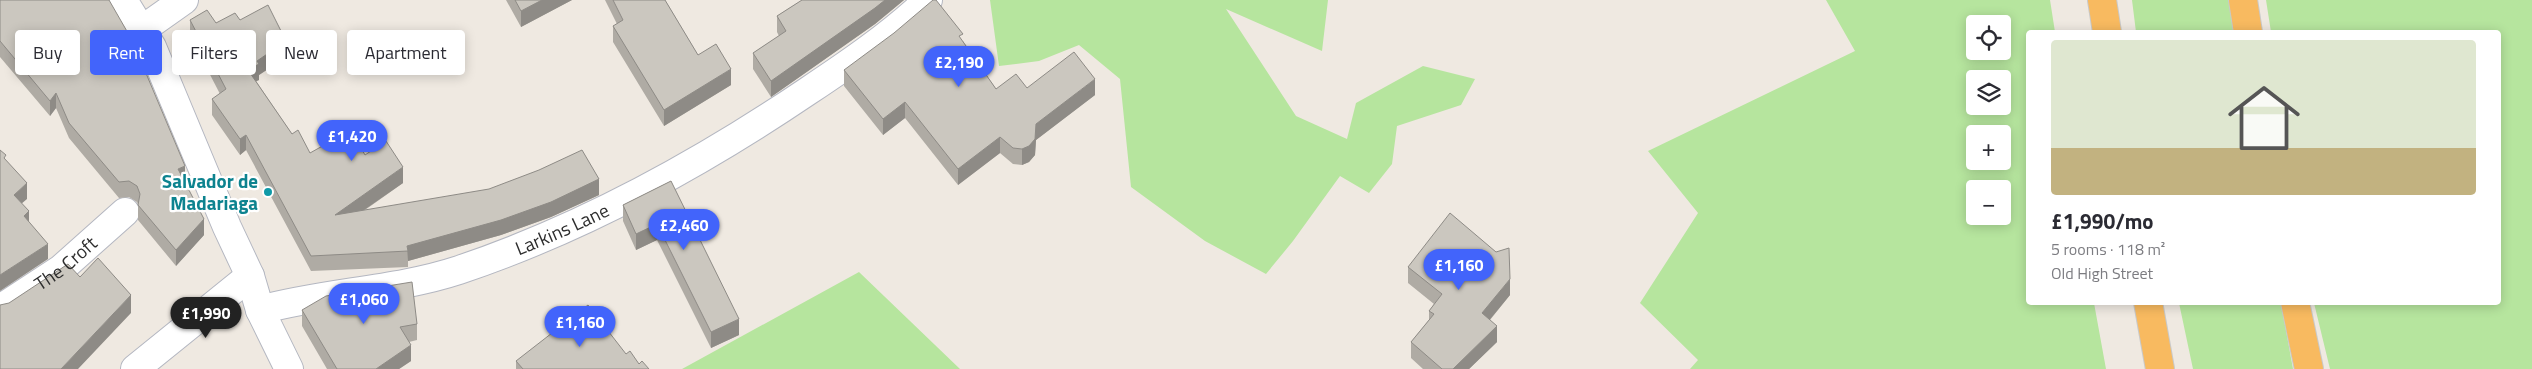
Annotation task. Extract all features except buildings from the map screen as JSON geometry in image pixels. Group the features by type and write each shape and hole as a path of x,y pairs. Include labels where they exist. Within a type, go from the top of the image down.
{"highway":[{"path":"2102,0 2107,30"},
{"path":"2243,0 2248,30"},
{"path":"2149,305 2160,369"},
{"path":"2296,305 2309,369"}],"street":[{"path":"123,0 143,29 227,227 250,276 260,310 289,369"},
{"path":"143,29 184,0"},
{"name":"Larkins Lane","path":"260,310 290,302 416,282 460,270 582,221 692,165 720,148 875,45 928,0"},
{"name":"The Croft","path":"0,309 60,269 125,212"},
{"path":"135,369 250,276"}],"green space":[{"path":"990,0 1328,0 1322,51 1226,9 1296,116 1347,139 1356,103 1423,66 1475,79 1461,105 1397,126 1392,164 1369,193 1340,176 1293,241 1266,274 1205,241 1131,187 1120,79 1079,45 1039,61 999,66"},
{"path":"1826,0 2050,0 2055,30 2026,30 2026,305 2094,305 2106,369 1690,369 1698,360 1640,303 1698,213 1648,151 1855,51"},
{"path":"2132,0 2229,0 2234,30 2136,30"},
{"path":"2266,0 2532,0 2532,369 2330,369 2314,305 2501,305 2501,30 2271,30"},
{"path":"859,272 960,369 682,369"},
{"path":"2179,305 2281,305 2293,369 2193,369"}],"place":[{"name":"Salvador de Madariaga","path":"268,192"}]}
